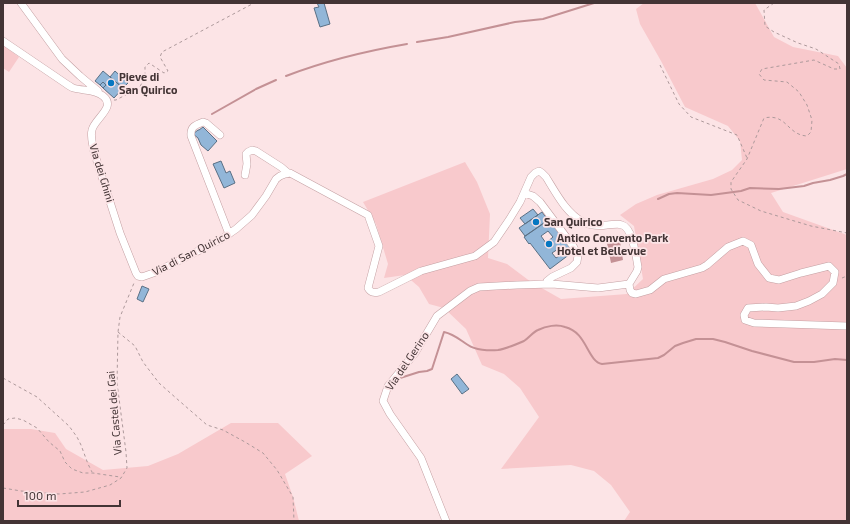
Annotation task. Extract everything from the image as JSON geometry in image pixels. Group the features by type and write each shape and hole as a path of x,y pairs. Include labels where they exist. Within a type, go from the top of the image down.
{"street":[{"path":"21,3 62,59 105,98"},
{"path":"3,41 73,88 93,91 105,98"},
{"name":"Via dei Ghini","path":"105,98 108,105 106,110 96,122 92,130 91,139 120,233 137,275"},
{"path":"220,135 203,122 194,126 190,132 229,234"},
{"path":"245,175 247,164 246,154 252,150 256,151 288,173 368,215 379,246 368,288 373,293 379,292 421,271 475,256 494,242 509,220 531,177 539,171 546,177 565,206 576,218 589,225 596,226 618,224 625,226 630,232 638,267 629,284 632,293 636,294 650,290 664,279 702,268 728,247 743,241 751,245 758,264 769,278 779,280 829,266 835,272 833,283 822,294 796,306 778,308 748,308 744,315 746,320 754,323 847,326"},
{"name":"Via di San Quirico","path":"137,275 142,278 156,272 220,240 236,230 252,215 276,179 288,173"},
{"path":"524,193 533,196 540,202 578,255 577,262 572,268 552,277 546,284"},
{"name":"Via del Gerino","path":"446,521 421,458 383,402 388,386 415,353 437,316 470,291 479,287 517,284 546,284 598,288 629,284"}],"path":[{"path":"105,98 116,100 138,88 144,78 145,67 149,63 164,73 168,71 160,57 162,52 254,3"},
{"path":"774,3 764,10 765,26 774,32 798,43 816,48 839,64 840,69 834,69 814,60 762,69 759,74 764,80 787,82 799,92 807,105 812,120 811,132 807,136 801,136 791,130 781,119 770,117 764,118 747,159 731,182 731,189 738,200 761,211 804,224 847,233"},
{"path":"660,64 679,104 691,117 737,135 747,159"},
{"name":"Via Castel dei Gai","path":"120,478 127,468 117,383 118,332 120,317 137,275"},
{"path":"118,332 135,346 143,362 159,383 176,398 208,424 223,430 263,454 277,470 293,497 294,521"},
{"path":"3,378 37,397 69,426 77,437 93,473"},
{"path":"3,425 8,419 15,418 23,420 37,428 49,442 60,451 65,462 72,469 82,473 93,473 120,478"},
{"path":"3,488 59,494 85,492 110,485 120,478"}],"shaded area":[{"path":"644,3 755,3 774,37 793,47 838,56 847,68 847,169 771,193 783,212 847,235 847,521 624,521 630,512 611,485 594,471 571,465 501,469 539,417 520,388 504,374 482,365 466,329 444,308 429,304 419,287 405,275 384,278 388,264 376,224 363,202 465,162 477,182 490,214 488,258 507,264 531,282 561,299 627,294 643,279 634,226 620,215 636,204 657,195 713,179 732,170 742,160 740,141 728,126 685,107 640,24 636,9"},
{"path":"3,45 19,57 9,72 3,68"},
{"path":"619,235 623,260 611,263 606,238"},
{"path":"231,423 278,423 312,456 285,474 299,521 3,521 3,429 31,429 55,433 66,449 103,470 148,466 178,454"}],"building":[{"path":"317,3 324,3 330,24 320,27 314,8 319,7"},
{"name":"Pieve di San Quirico","path":"103,71 123,88 114,98 103,88 106,85 103,82 100,85 95,81"},
{"path":"115,71 128,83 123,88 110,77"},
{"path":"103,82 106,85 103,88 100,85"},
{"path":"203,127 217,141 208,151 201,145 198,138 193,134"},
{"path":"221,161 226,173 230,171 235,183 224,188 213,164"},
{"path":"533,209 538,215 525,224 520,218"},
{"name":"San Quirico","path":"542,212 548,220 525,236 519,228"},
{"name":"Antico Convento Park Hotel et Bellevue","path":"550,219 574,251 550,269 524,237","holes":["548,231 553,237 546,243 541,236","561,247 565,252 556,258 552,253"]},
{"path":"142,286 149,289 143,302 137,299"},
{"path":"457,374 469,389 462,394 451,379"}],"waterway":[{"path":"417,42 448,37 515,22 543,19 594,3"},
{"path":"286,76 346,57 407,44"},
{"path":"212,114 256,89 276,80"},
{"path":"658,199 669,194 677,193 711,195 741,191 750,188 779,189 804,186 830,180 847,174"},
{"path":"397,379 432,369 444,332 474,348 482,350 498,350 518,344 538,330 555,326 565,327 578,334 593,358 602,364 658,358 675,346 696,339 713,339 794,362 814,362 835,359 847,360"}],"place":[{"name":"Pieve di San Quirico","path":"111,83"},
{"name":"San Quirico","path":"536,222"},
{"name":"Antico Convento Park Hotel et Bellevue","path":"549,244"}]}
